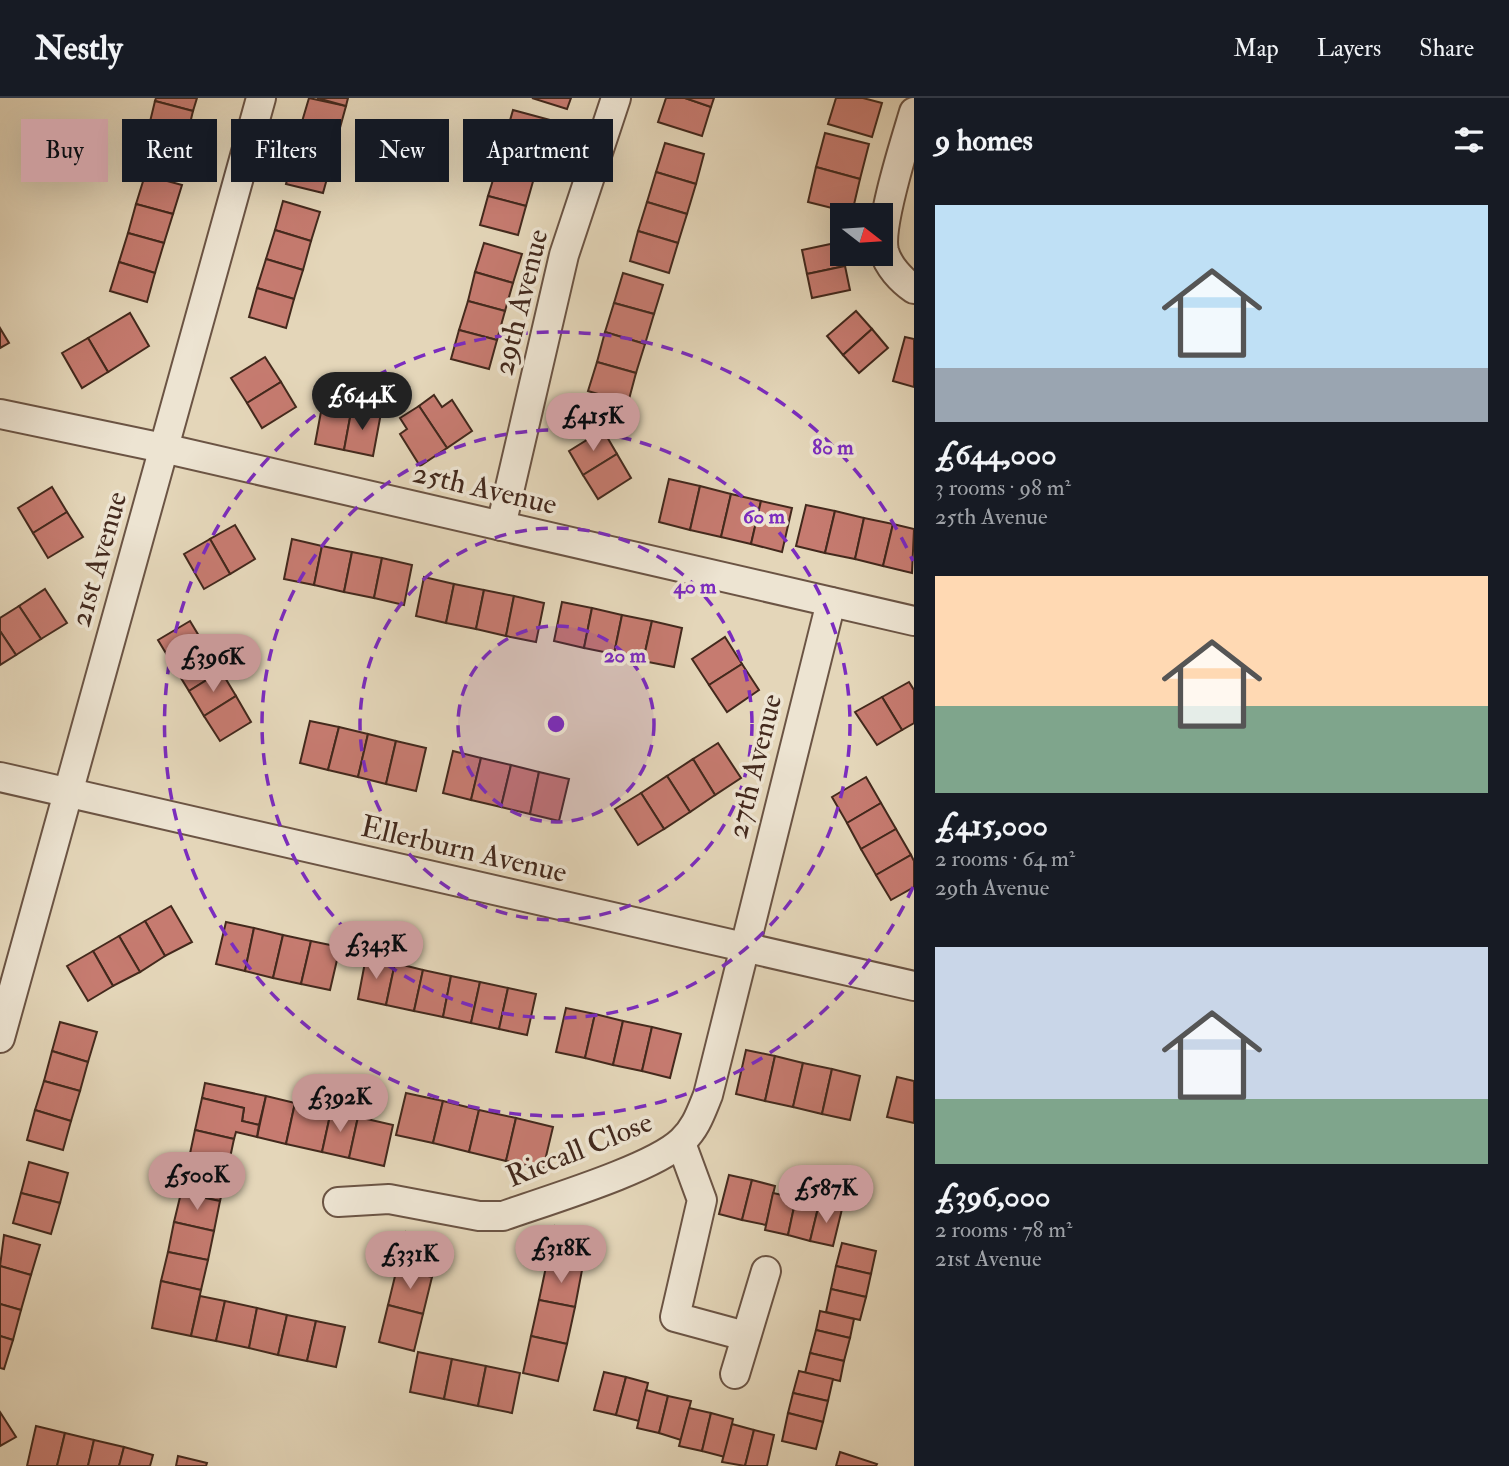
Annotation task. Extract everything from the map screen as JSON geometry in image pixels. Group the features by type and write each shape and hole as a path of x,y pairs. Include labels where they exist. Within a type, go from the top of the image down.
{"street":[{"name":"21st Avenue","path":"0,1038 261,98"},
{"name":"29th Avenue","path":"501,526 564,255 615,98"},
{"path":"914,111 889,203 883,249 893,270 914,289"},
{"name":"25th Avenue","path":"0,414 163,447 914,621"},
{"name":"27th Avenue","path":"743,946 831,602"},
{"name":"Ellerburn Avenue","path":"0,777 914,985"},
{"name":"Riccall Close","path":"338,1202 389,1199 479,1216 503,1216 652,1161 681,1143 697,1125 708,1094 743,946"},
{"path":"681,1143 702,1200 675,1317 746,1336"},
{"path":"736,1374 766,1271"}],"building":[{"path":"156,98 197,98 193,111 155,101"},
{"path":"309,98 346,106 341,124 341,119 303,119"},
{"path":"317,98 348,98 346,106"},
{"path":"532,98 571,98 567,109"},
{"path":"666,98 685,98 711,107 702,136 658,122"},
{"path":"685,98 714,98 711,107"},
{"path":"836,98 863,98 882,103 872,137 828,124"},
{"path":"155,101 193,111 191,119 151,119"},
{"path":"513,110 546,119 510,119"},
{"path":"825,133 869,144 860,179 816,167"},
{"path":"665,143 704,154 696,184 656,172"},
{"path":"816,167 860,179 854,203 830,203 830,208 808,202"},
{"path":"656,172 696,184 687,214 647,202"},
{"path":"143,182 171,182 182,185 173,214 136,204"},
{"path":"287,182 326,182 323,193"},
{"path":"492,182 533,182 526,206 488,196"},
{"path":"488,196 526,206 518,235 480,225"},
{"path":"283,201 320,212 311,241 275,230"},
{"path":"647,202 687,214 678,243 638,231"},
{"path":"136,204 173,214 164,243 128,233"},
{"path":"275,230 311,241 303,270 266,259"},
{"path":"638,231 678,243 669,273 630,261"},
{"path":"128,233 164,243 155,273 119,262"},
{"path":"484,243 522,254 513,283 475,272"},
{"path":"830,244 830,266 845,266 807,274 802,250"},
{"path":"266,259 303,270 294,299 257,288"},
{"path":"119,262 155,273 147,302 110,291"},
{"path":"845,266 850,290 812,298 807,274"},
{"path":"475,272 513,283 505,311 468,301"},
{"path":"623,273 663,285 654,314 614,303"},
{"path":"257,288 294,299 286,328 249,317"},
{"path":"468,301 505,311 497,340 459,330"},
{"path":"614,303 654,314 645,344 605,332"},
{"path":"856,311 872,329 843,355 827,336"},
{"path":"130,313 149,346 108,372 88,338"},
{"path":"0,328 9,343 0,348"},
{"path":"872,329 888,348 859,373 843,355"},
{"path":"459,330 497,340 489,369 451,359"},
{"path":"605,332 645,344 636,373 597,362"},
{"path":"905,337 914,339 914,387 893,381"},
{"path":"88,338 108,372 82,388 62,353"},
{"path":"265,357 281,382 247,403 231,378"},
{"path":"597,362 636,373 628,403 588,391"},
{"path":"281,382 296,407 262,428 247,403"},
{"path":"434,395 442,407 452,400 472,431 447,448 419,406"},
{"path":"323,401 352,407 344,450 315,444"},
{"path":"419,406 447,448 420,466 400,434 407,429 400,418"},
{"path":"352,407 381,413 373,456 344,450"},
{"path":"603,430 617,454 583,475 569,451"},
{"path":"617,454 631,478 598,499 583,475"},
{"path":"669,479 700,486 690,530 659,522"},
{"path":"700,486 731,494 721,537 690,530"},
{"path":"52,487 67,512 33,533 18,508"},
{"path":"731,494 761,501 751,544 721,537"},
{"path":"761,501 792,508 782,552 751,544"},
{"path":"806,505 835,511 825,553 796,546"},
{"path":"835,511 864,518 855,559 825,553"},
{"path":"67,512 83,537 48,558 33,533"},
{"path":"864,518 893,524 883,566 855,559"},
{"path":"893,524 914,529 912,573 883,566"},
{"path":"235,525 255,559 230,574 210,539"},
{"path":"210,539 230,574 204,589 184,554"},
{"path":"292,539 322,546 314,585 284,579"},
{"path":"322,546 352,552 344,592 314,585"},
{"path":"352,552 382,558 374,598 344,592"},
{"path":"382,558 412,565 404,605 374,598"},
{"path":"424,577 454,584 446,623 416,616"},
{"path":"454,584 484,590 476,629 446,623"},
{"path":"45,589 67,623 41,639 19,606"},
{"path":"484,590 514,596 506,636 476,629"},
{"path":"514,596 544,603 536,642 506,636"},
{"path":"562,602 592,608 584,648 554,641"},
{"path":"19,606 41,639 16,655 0,631 0,618"},
{"path":"592,608 622,615 614,654 584,648"},
{"path":"622,615 652,621 643,661 614,654"},
{"path":"190,621 205,646 173,665 158,640"},
{"path":"652,621 682,628 674,667 643,661"},
{"path":"0,631 16,655 0,665"},
{"path":"725,637 742,664 709,685 692,659"},
{"path":"205,646 221,671 189,691 173,665"},
{"path":"742,664 759,690 727,712 709,685"},
{"path":"221,671 236,696 204,716 189,691"},
{"path":"909,682 914,690 914,723 902,730 882,697"},
{"path":"236,696 251,722 220,741 204,716"},
{"path":"882,697 902,730 877,745 855,712"},
{"path":"310,721 339,727 328,770 300,763"},
{"path":"339,727 368,734 358,777 328,770"},
{"path":"368,734 396,741 386,784 358,777"},
{"path":"396,741 426,748 416,791 386,784"},
{"path":"718,743 741,778 715,795 693,759"},
{"path":"453,751 481,758 471,800 443,793"},
{"path":"481,758 511,765 501,807 471,800"},
{"path":"693,759 715,795 690,812 667,776"},
{"path":"511,765 539,772 530,814 501,807"},
{"path":"539,772 569,779 559,821 530,814"},
{"path":"667,776 690,812 664,829 641,793"},
{"path":"866,777 881,803 847,823 832,797"},
{"path":"641,793 664,829 638,845 615,809"},
{"path":"881,803 896,829 861,849 847,823"},
{"path":"896,829 911,855 876,875 861,849"},
{"path":"911,855 914,861 914,887 891,900 876,875"},
{"path":"171,906 192,942 165,956 145,921"},
{"path":"145,921 165,956 140,972 119,936"},
{"path":"226,922 254,928 245,971 216,964"},
{"path":"254,928 283,935 273,978 245,971"},
{"path":"283,935 311,941 301,984 273,978"},
{"path":"119,936 140,972 113,986 93,951"},
{"path":"311,941 340,947 330,990 301,984"},
{"path":"93,951 113,986 88,1001 67,966"},
{"path":"366,957 395,963 386,1005 358,999"},
{"path":"395,963 423,970 414,1011 386,1005"},
{"path":"423,970 451,976 443,1017 414,1011"},
{"path":"451,976 480,982 471,1023 443,1017"},
{"path":"480,982 508,988 499,1029 471,1023"},
{"path":"508,988 536,994 527,1035 499,1029"},
{"path":"566,1008 595,1014 585,1058 556,1052"},
{"path":"595,1014 623,1021 613,1065 585,1058"},
{"path":"623,1021 652,1027 642,1071 613,1065"},
{"path":"60,1022 97,1032 88,1062 52,1051"},
{"path":"652,1027 681,1034 670,1078 642,1071"},
{"path":"746,1050 775,1056 765,1101 736,1094"},
{"path":"52,1051 88,1062 80,1091 44,1081"},
{"path":"775,1056 803,1063 793,1107 765,1101"},
{"path":"803,1063 832,1069 822,1114 793,1107"},
{"path":"832,1069 860,1076 850,1120 822,1114"},
{"path":"897,1077 914,1081 914,1123 887,1117"},
{"path":"44,1081 80,1091 71,1121 35,1110"},
{"path":"205,1083 266,1096 259,1125 242,1121 244,1108 202,1098"},
{"path":"406,1093 443,1101 433,1143 396,1135"},
{"path":"266,1096 295,1103 286,1144 257,1137"},
{"path":"202,1098 244,1108 242,1121 259,1125 257,1137 236,1132 234,1139 195,1130"},
{"path":"443,1101 479,1110 469,1152 433,1143"},
{"path":"295,1103 331,1111 322,1152 286,1144"},
{"path":"35,1110 71,1121 63,1150 27,1140"},
{"path":"479,1110 516,1118 506,1161 469,1152"},
{"path":"331,1111 358,1117 349,1158 322,1152"},
{"path":"358,1117 393,1125 384,1166 349,1158"},
{"path":"516,1118 553,1127 543,1169 506,1161"},
{"path":"195,1130 234,1139 227,1172 188,1163"},
{"path":"29,1162 68,1173 60,1203 21,1193"},
{"path":"188,1163 227,1172 220,1201 181,1193"},
{"path":"729,1175 752,1180 742,1220 719,1214"},
{"path":"752,1180 775,1186 766,1225 742,1220"},
{"path":"21,1193 60,1203 51,1234 13,1223"},
{"path":"181,1193 220,1201 214,1231 174,1222"},
{"path":"773,1193 796,1198 788,1235 765,1230"},
{"path":"796,1198 819,1204 810,1241 788,1235"},
{"path":"819,1204 842,1209 833,1246 810,1241"},
{"path":"174,1222 214,1231 208,1260 168,1252"},
{"path":"555,1226 591,1233 582,1270 547,1262"},
{"path":"406,1232 441,1240 432,1277 397,1268"},
{"path":"4,1235 40,1245 31,1275 0,1266"},
{"path":"842,1243 876,1251 871,1274 836,1266"},
{"path":"168,1252 208,1260 201,1290 161,1281"},
{"path":"547,1262 582,1270 575,1307 539,1300"},
{"path":"0,1266 31,1275 21,1310 0,1304"},
{"path":"836,1266 871,1274 866,1297 831,1289"},
{"path":"397,1268 432,1277 423,1314 388,1305"},
{"path":"161,1281 201,1290 191,1336 152,1328"},
{"path":"831,1289 866,1297 860,1320 826,1312"},
{"path":"200,1296 225,1301 216,1341 191,1336"},
{"path":"539,1300 575,1307 567,1344 531,1336"},
{"path":"225,1301 257,1308 249,1348 216,1341"},
{"path":"0,1304 21,1310 13,1340 0,1336"},
{"path":"388,1305 423,1314 414,1351 379,1342"},
{"path":"257,1308 287,1315 278,1355 249,1348"},
{"path":"820,1311 854,1319 850,1338 816,1330"},
{"path":"287,1315 316,1321 307,1361 278,1355"},
{"path":"316,1321 345,1327 336,1367 307,1361"},
{"path":"816,1330 850,1338 844,1361 810,1353"},
{"path":"0,1336 13,1340 4,1369 0,1368"},
{"path":"531,1336 567,1344 558,1381 523,1373"},
{"path":"418,1352 452,1359 444,1399 410,1392"},
{"path":"810,1353 844,1361 840,1381 805,1373"},
{"path":"452,1359 486,1366 478,1406 444,1399"},
{"path":"486,1366 520,1373 512,1413 478,1406"},
{"path":"799,1371 833,1379 828,1401 793,1393"},
{"path":"604,1372 626,1377 616,1415 594,1410"},
{"path":"626,1377 648,1383 639,1421 616,1415"},
{"path":"646,1390 668,1396 659,1433 637,1428"},
{"path":"793,1393 828,1401 823,1422 788,1413"},
{"path":"668,1396 691,1401 681,1440 659,1433"},
{"path":"689,1408 711,1413 702,1451 679,1446"},
{"path":"0,1412 16,1437 0,1446"},
{"path":"711,1413 733,1419 725,1457 702,1451"},
{"path":"788,1413 823,1422 816,1449 782,1441"},
{"path":"732,1424 754,1430 745,1466 722,1462"},
{"path":"36,1426 65,1433 57,1466 27,1466"},
{"path":"754,1430 774,1435 767,1466 745,1466"},
{"path":"65,1433 94,1440 88,1466 57,1466"},
{"path":"94,1440 124,1447 119,1466 88,1466"},
{"path":"124,1447 153,1455 150,1466 119,1466"},
{"path":"840,1452 877,1464 836,1466"},
{"path":"178,1456 207,1463 206,1466 176,1466"}]}
